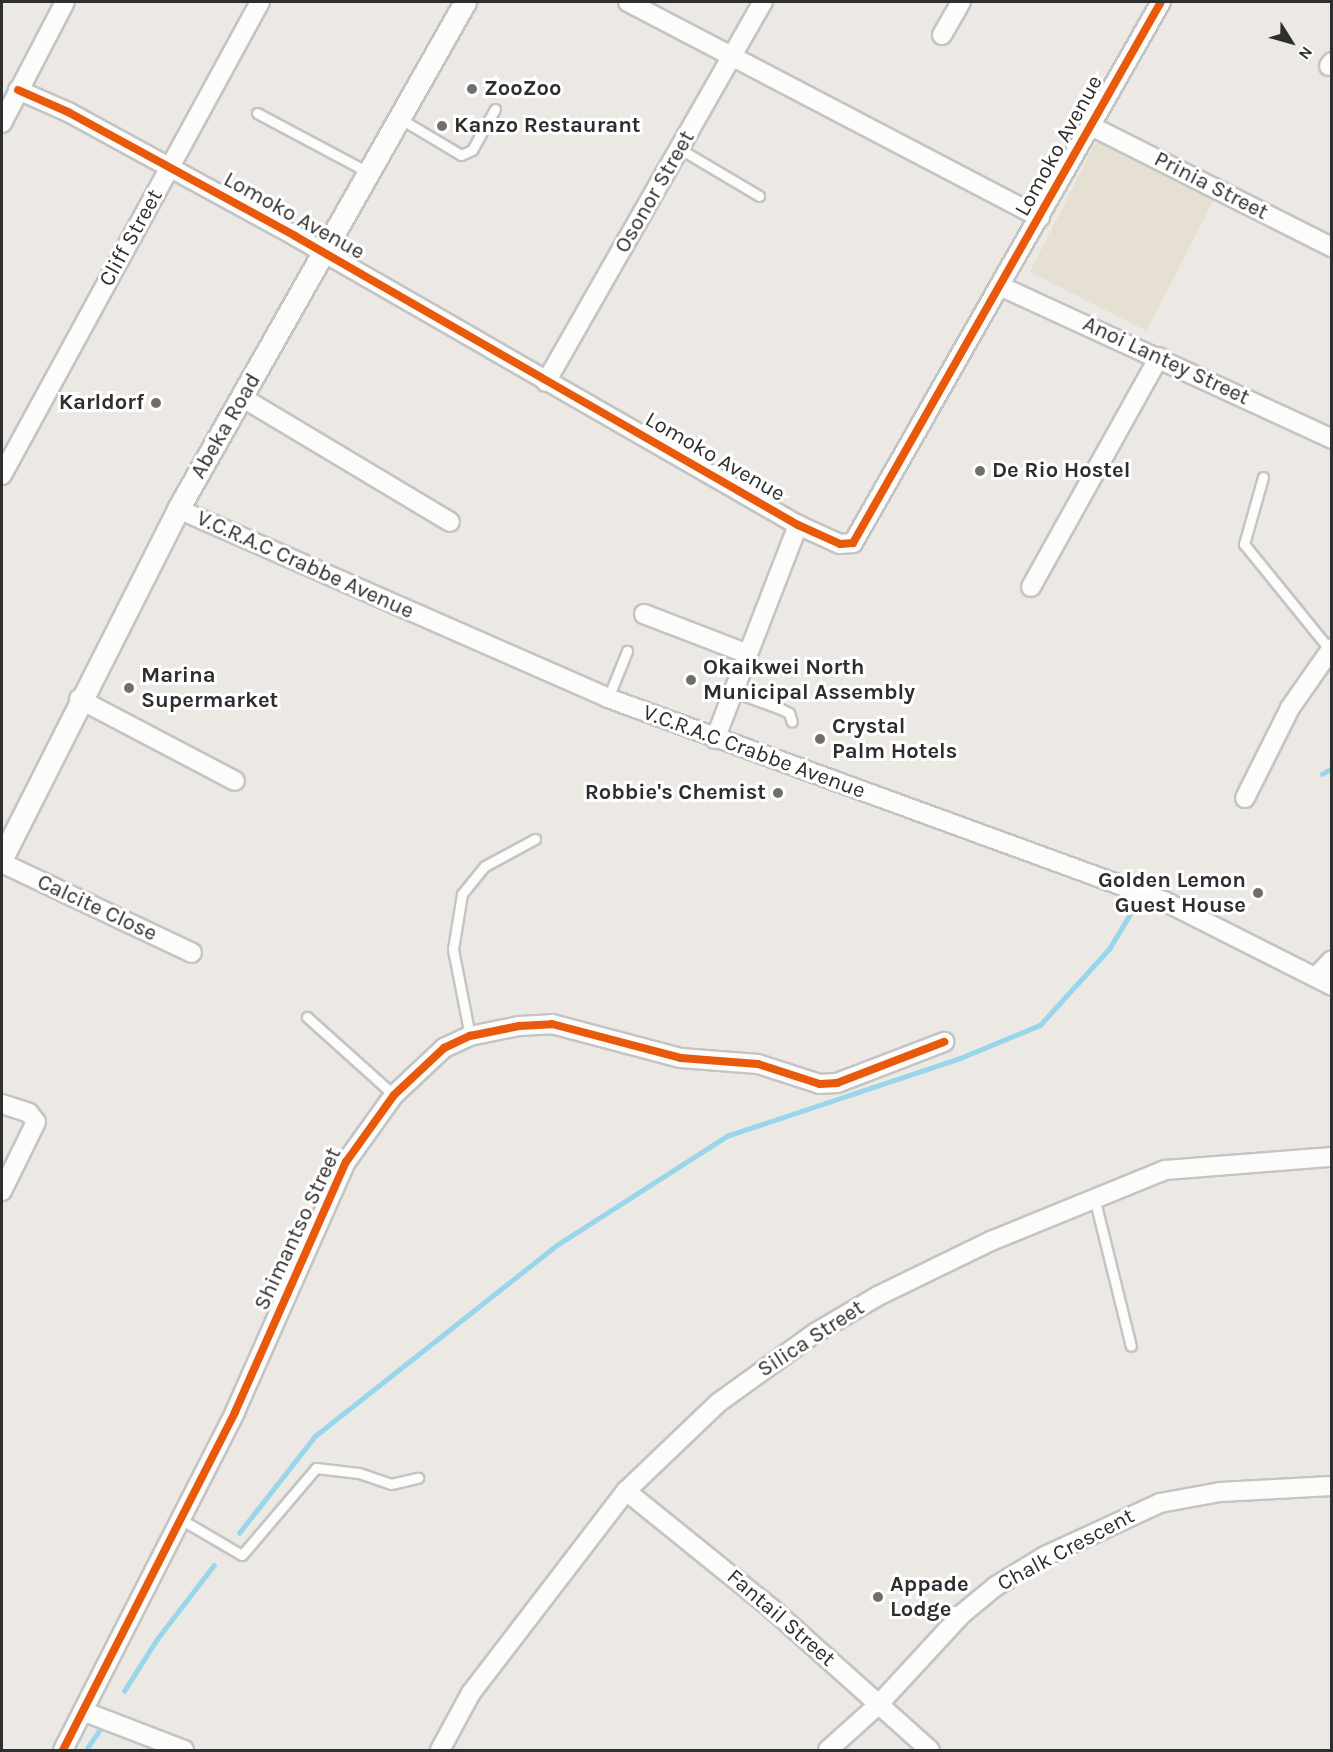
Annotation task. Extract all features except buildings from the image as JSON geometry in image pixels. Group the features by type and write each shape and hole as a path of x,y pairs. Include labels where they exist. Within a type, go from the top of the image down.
{"street":[{"path":"2,123 66,2"},
{"name":"Cliff Street","path":"2,475 260,2"},
{"name":"Abeka Road","path":"2,858 79,699 178,509 243,398 322,252 465,2"},
{"path":"628,2 1040,218"},
{"name":"Osonor Street","path":"546,382 763,2"},
{"path":"942,35 961,2"},
{"name":"Lomoko Avenue","path":"18,90 170,167 798,525 840,544 853,543 1161,2"},
{"name":"Prinia Street","path":"1091,126 1332,247"},
{"name":"Anoi Lantey Street","path":"1000,286 1159,357 1332,439"},
{"path":"1031,587 1159,357"},
{"path":"243,398 450,522"},
{"name":"V.C.R.A.C Crabbe Avenue","path":"178,509 608,698 715,739 1164,901 1332,986"},
{"path":"715,739 798,525"},
{"path":"644,614 748,654"},
{"path":"1245,798 1290,708 1331,649"},
{"path":"79,699 235,781"},
{"name":"Calcite Close","path":"2,864 192,953"},
{"path":"1316,977 1332,960"},
{"name":"Shimantso Street","path":"63,1750 99,1719 182,1520 235,1412 346,1162 394,1095 444,1048 470,1036 519,1026 552,1024 681,1058 758,1064 820,1084 837,1083 944,1042"},
{"path":"2,1104 29,1113 36,1122 2,1191"},
{"name":"Silica Street","path":"440,1750 471,1693 626,1491 718,1403 815,1334 878,1296 991,1241 1095,1201 1165,1170 1332,1157"},
{"name":"Chalk Crescent","path":"828,1750 879,1704 929,1646 996,1586 1106,1525 1160,1503 1220,1492 1332,1486"},
{"name":"Fantail Street","path":"626,1491 763,1601 930,1750"},
{"path":"99,1719 184,1750"}],"lane":[{"path":"399,118 449,150 466,155 495,109"},
{"path":"257,113 368,172"},
{"path":"680,149 759,196"},
{"path":"1263,477 1244,544 1331,649"},
{"path":"608,698 627,651"},
{"path":"734,692 789,713 792,722"},
{"path":"470,1036 453,949 462,894 485,866 535,839"},
{"path":"307,1017 394,1095"},
{"path":"1095,1201 1131,1346"},
{"path":"182,1520 242,1555 316,1468 359,1473 391,1484 418,1478"}],"shaded area":[{"path":"1098,138 1215,197 1147,331 1030,272"}],"waterway":[{"path":"1322,774 1332,768"},
{"path":"239,1533 315,1436 557,1245 727,1136 960,1058 1040,1025 1109,949 1132,911"},
{"path":"124,1691 157,1639 214,1565"},
{"path":"86,1750 99,1731"}],"cycle path":[{"path":"18,90 68,112 295,236 798,525 840,544 853,543 1161,2"},
{"path":"63,1750 235,1412 346,1162 394,1095 444,1048 470,1036 519,1026 552,1024 681,1058 758,1064 820,1084 837,1083 944,1042"}],"place":[{"name":"ZooZoo","path":"472,89"},
{"name":"Kanzo Restaurant","path":"442,126"},
{"name":"Karldorf","path":"156,403"},
{"name":"De Rio Hostel","path":"980,471"},
{"name":"Okaikwei North Municipal Assembly","path":"691,680"},
{"name":"Marina Supermarket","path":"129,688"},
{"name":"Crystal Palm Hotels","path":"820,739"},
{"name":"Robbie's Chemist","path":"778,793"},
{"name":"Golden Lemon Guest House","path":"1258,893"},
{"name":"Appade Lodge","path":"878,1597"}]}
